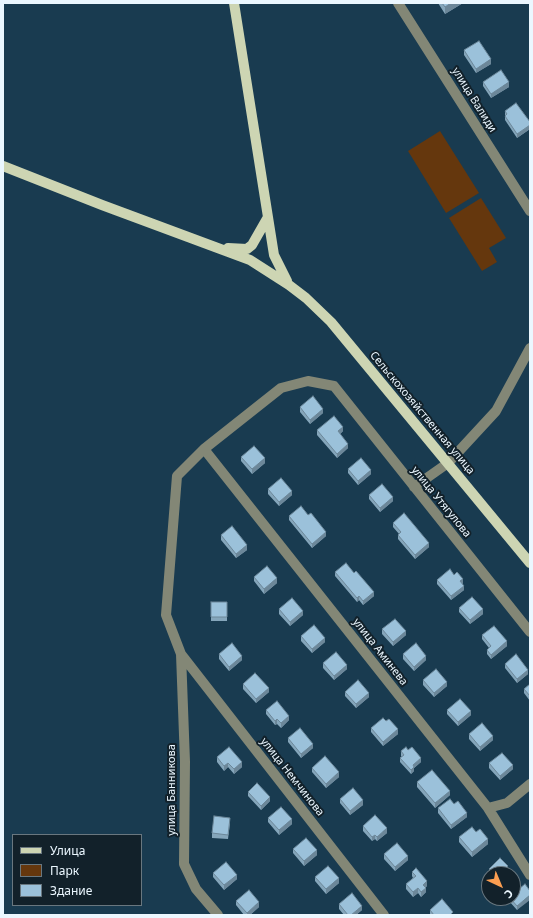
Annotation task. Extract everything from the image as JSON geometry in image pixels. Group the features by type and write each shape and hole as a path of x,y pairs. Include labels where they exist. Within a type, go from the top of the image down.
{"main road":[{"path":"234,3 274,255 289,285"},
{"path":"3,166 102,206 216,247 247,249 256,240 268,217"},
{"name":"Сельскохозяйственная улица","path":"216,247 250,260 289,285 306,298 331,322 530,563"}],"street":[{"name":"улица Валиди","path":"398,3 530,211"},
{"path":"414,486 448,463 496,411 530,348"},
{"name":"улица Утягулова","path":"204,449 281,388 308,381 334,386 530,632"},
{"path":"181,654 166,615 177,476 204,449"},
{"name":"улица Аминева","path":"204,449 488,808 530,875"},
{"name":"улица Банникова","path":"181,654 185,762 184,864 196,889 218,915"},
{"name":"улица Немчинова","path":"181,654 384,915"},
{"path":"488,808 507,802 530,784"}],"green space":[{"path":"440,131 479,193 446,213 408,151"},
{"path":"481,198 506,238 489,248 497,262 482,271 449,218"}],"building":[{"path":"442,3 451,3 445,7"},
{"path":"479,41 491,59 476,69 464,50"},
{"path":"501,70 509,82 491,94 483,82"},
{"path":"516,103 530,122 530,125 517,134 505,116 507,114 505,111"},
{"path":"313,396 323,409 310,420 300,407"},
{"path":"334,416 343,427 338,431 348,444 337,454 317,430"},
{"path":"254,446 265,458 252,469 241,457"},
{"path":"361,458 371,470 358,481 348,469"},
{"path":"281,478 292,491 279,502 268,489"},
{"path":"382,484 393,497 380,508 369,495"},
{"path":"301,506 308,515 311,513 326,532 312,544 289,516"},
{"path":"404,513 429,543 415,555 398,535 401,532 393,523"},
{"path":"232,526 247,545 236,554 221,535"},
{"path":"346,563 354,573 356,571 374,592 363,601 359,596 357,598 335,572"},
{"path":"267,566 277,578 264,589 254,577"},
{"path":"450,569 454,575 457,572 463,579 460,581 464,586 451,596 437,580"},
{"path":"472,597 483,609 470,620 459,608"},
{"path":"292,598 303,611 290,622 279,609"},
{"path":"211,602 227,602 227,617 211,617"},
{"path":"395,619 406,631 393,642 382,629"},
{"path":"314,625 325,638 312,649 301,636"},
{"path":"494,626 507,641 491,655 487,650 491,646 482,635"},
{"path":"232,643 242,656 229,667 219,654"},
{"path":"416,643 426,656 414,667 403,654"},
{"path":"336,652 347,665 334,676 323,663"},
{"path":"516,654 528,670 517,679 505,664"},
{"path":"436,669 447,682 434,693 423,680"},
{"path":"255,673 269,688 256,699 243,684"},
{"path":"358,680 369,693 356,704 345,692"},
{"path":"530,684 530,696 524,689"},
{"path":"460,699 471,711 458,722 447,710"},
{"path":"277,701 289,716 281,723 277,719 275,721 266,710"},
{"path":"383,718 386,721 389,719 398,729 383,742 371,728"},
{"path":"482,723 493,736 480,747 469,734"},
{"path":"300,728 313,744 301,754 288,738"},
{"path":"229,747 242,762 234,769 228,763 224,766 217,757"},
{"path":"406,747 408,750 412,747 421,758 413,765 414,767 411,770 400,758 404,755 401,751"},
{"path":"502,753 513,765 500,776 489,763"},
{"path":"325,756 339,772 326,784 312,768"},
{"path":"432,770 450,791 435,803 417,782"},
{"path":"257,783 270,797 261,806 248,792"},
{"path":"353,788 363,800 350,811 340,799"},
{"path":"450,799 454,804 458,801 467,813 451,825 438,808"},
{"path":"281,807 292,819 279,830 268,818"},
{"path":"375,815 387,828 377,837 375,835 372,837 363,826"},
{"path":"214,816 230,818 228,835 212,833"},
{"path":"472,827 476,832 480,829 488,839 472,852 459,837"},
{"path":"306,838 317,850 304,861 293,849"},
{"path":"397,843 408,856 395,867 384,854"},
{"path":"500,858 508,866 492,866"},
{"path":"226,862 237,875 224,885 213,873"},
{"path":"328,866 339,878 326,889 315,877"},
{"path":"416,868 427,881 423,885 426,888 421,892 418,888 413,892 406,884 416,876 412,872"},
{"path":"525,884 530,891 530,895 521,903 521,887"},
{"path":"249,890 259,902 247,913 236,901"},
{"path":"352,893 362,906 351,915 348,915 339,904"},
{"path":"442,899 453,912 450,915 434,915 430,910"}]}
